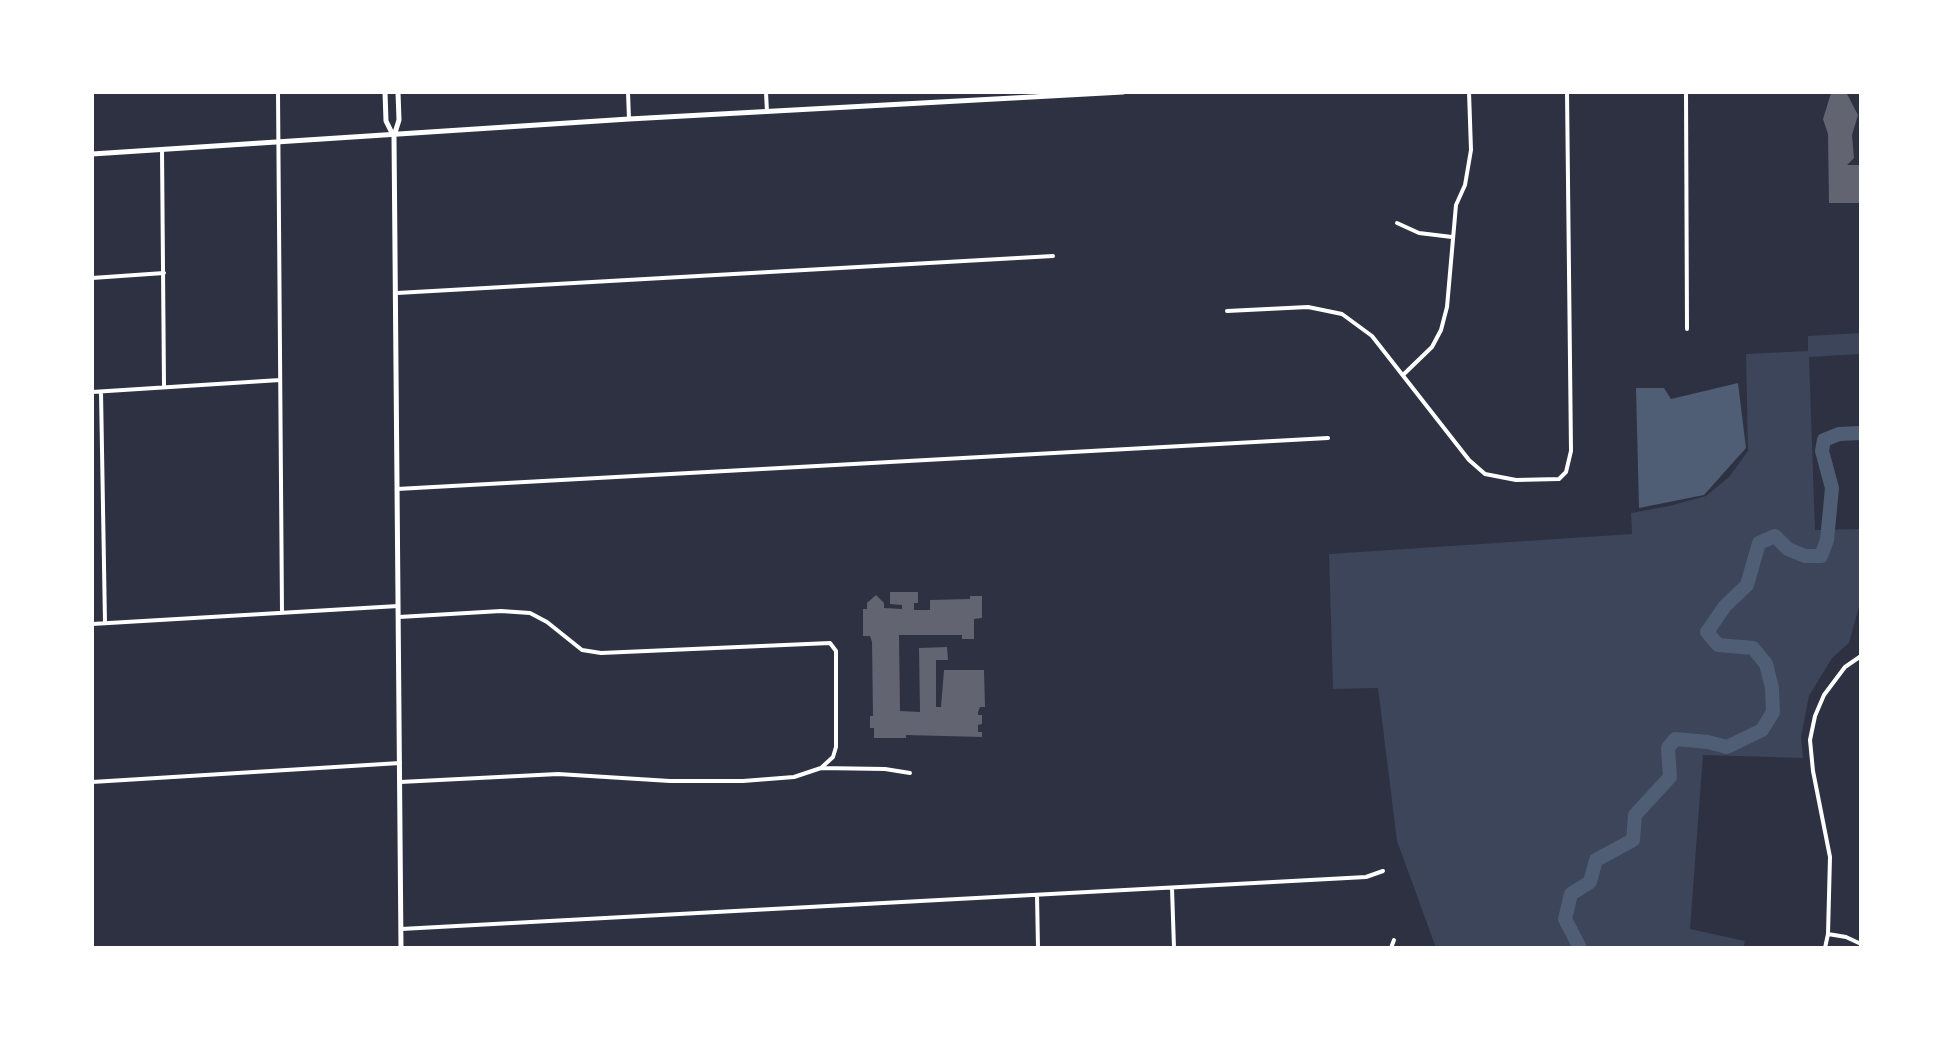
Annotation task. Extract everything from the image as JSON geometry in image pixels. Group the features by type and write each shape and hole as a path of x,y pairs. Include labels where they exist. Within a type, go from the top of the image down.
{"street":[{"path":"278,92 282,613"},
{"path":"385,92 386,121 394,136"},
{"path":"398,92 399,120 394,136 401,948"},
{"path":"628,92 629,119"},
{"path":"766,92 767,112"},
{"path":"948,92 948,102"},
{"path":"92,154 629,119 1123,92"},
{"path":"1404,374 1432,347 1441,330 1447,307 1456,205 1465,185 1471,150 1469,92"},
{"path":"1227,311 1308,307 1342,314 1372,336 1469,460 1485,474 1516,480 1559,479 1566,472 1571,451 1567,92"},
{"path":"1686,92 1687,329"},
{"path":"162,150 164,386"},
{"path":"1397,223 1419,233 1452,237"},
{"path":"397,293 1053,256"},
{"path":"92,278 164,273"},
{"path":"92,392 280,380"},
{"path":"101,392 105,623"},
{"path":"397,489 1328,438"},
{"path":"92,624 398,606"},
{"path":"399,617 501,611 530,613 547,622 582,650 601,653 820,642 833,646 836,651 836,747 833,757 821,768"},
{"path":"1825,948 1830,857 1810,740 1824,695 1845,667 1861,656"},
{"path":"92,782 400,763"},
{"path":"400,782 558,774 670,781 743,781 794,777 821,768 885,769 910,773"},
{"path":"401,929 1366,877 1383,871"},
{"path":"1172,888 1174,948"},
{"path":"1037,895 1038,948"},
{"path":"1828,934 1861,944"},
{"path":"1391,948 1394,940"}],"shaded area":[{"path":"1861,333 1861,354 1809,357 1815,530 1861,529 1861,599 1849,643 1832,658 1809,696 1801,737 1803,758 1703,755 1690,929 1745,941 1743,948 1436,948 1397,841 1378,688 1333,689 1329,554 1632,534 1631,513 1706,496 1729,477 1748,451 1746,354 1808,351 1808,336"},
{"path":"1738,383 1746,448 1704,495 1639,508 1636,388 1664,388 1671,399"}],"building":[{"path":"1846,92 1858,115 1852,135 1854,158 1847,165 1861,165 1861,203 1829,203 1828,134 1823,119 1831,93"},
{"path":"890,592 918,592 914,610 930,610 930,600 982,596 982,618 974,619 974,639 962,639 962,635 899,635 900,711 920,712 919,648 947,647 948,660 936,660 936,707 941,707 944,670 984,670 985,707 980,707 978,712 982,715 978,732 982,732 982,737 906,735 906,738 874,738 874,728 870,728 870,716 873,716 872,642 870,636 863,636 863,609 867,609 867,603 876,595 884,603 884,608 902,609 902,605 890,604"}],"waterway":[{"path":"1580,948 1565,919 1571,894 1590,882 1596,860 1633,840 1635,815 1670,777 1668,748 1675,739 1727,747 1762,730 1773,712 1772,688 1766,664 1753,648 1718,645 1707,632 1725,606 1747,585 1759,543 1775,536 1788,549 1805,556 1821,556 1827,540 1832,488 1822,451 1824,440 1839,434 1861,433"}]}
